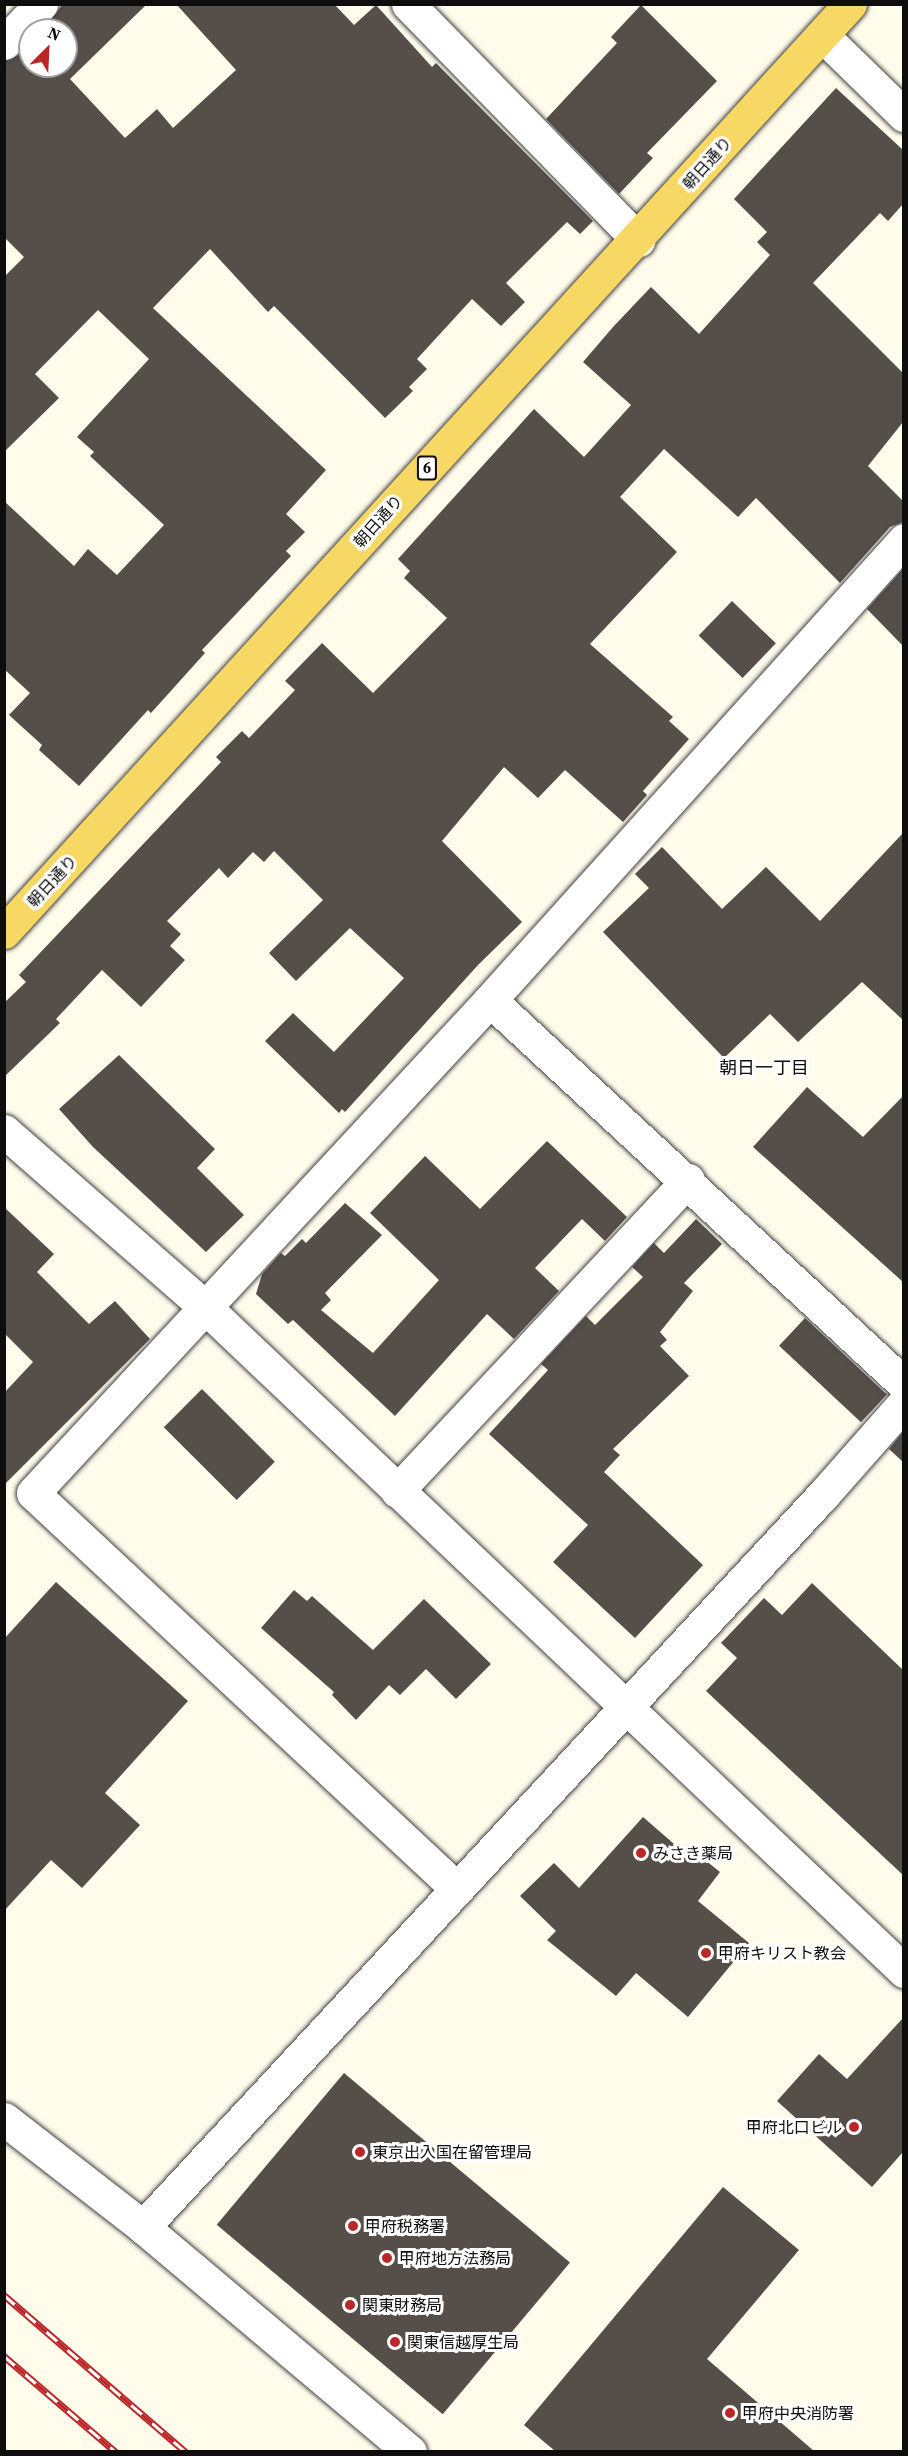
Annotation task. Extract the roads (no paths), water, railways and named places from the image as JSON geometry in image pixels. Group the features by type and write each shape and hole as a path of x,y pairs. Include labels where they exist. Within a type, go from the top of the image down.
{"main road":[{"name":"朝日通り","path":"4,932 639,240 850,4"}],"street":[{"path":"4,43 41,4"},
{"path":"408,4 639,240"},
{"path":"822,35 903,115"},
{"path":"455,1887 33,1493 490,1000 903,540"},
{"path":"490,1000 687,1180 903,1384"},
{"path":"4,1131 204,1306 903,1971"},
{"path":"397,1491 687,1180"},
{"path":"143,2227 330,2028 455,1887 627,1707 903,1403"},
{"path":"4,2119 143,2227 410,2451"}],"railway":[{"path":"4,2295 186,2452"},
{"path":"4,2356 116,2452"}],"place":[{"name":"みさき薬局","path":"641,1853"},
{"name":"甲府キリスト教会","path":"706,1953"},
{"name":"甲府北口ビル","path":"854,2127"},
{"name":"東京出入国在留管理局","path":"360,2152"},
{"name":"甲府税務署","path":"353,2226"},
{"name":"甲府地方法務局","path":"387,2258"},
{"name":"関東財務局","path":"350,2305"},
{"name":"関東信越厚生局","path":"395,2342"},
{"name":"甲府中央消防署","path":"730,2413"}],"district":[{"name":"朝日一丁目","path":"764,1068"}]}
